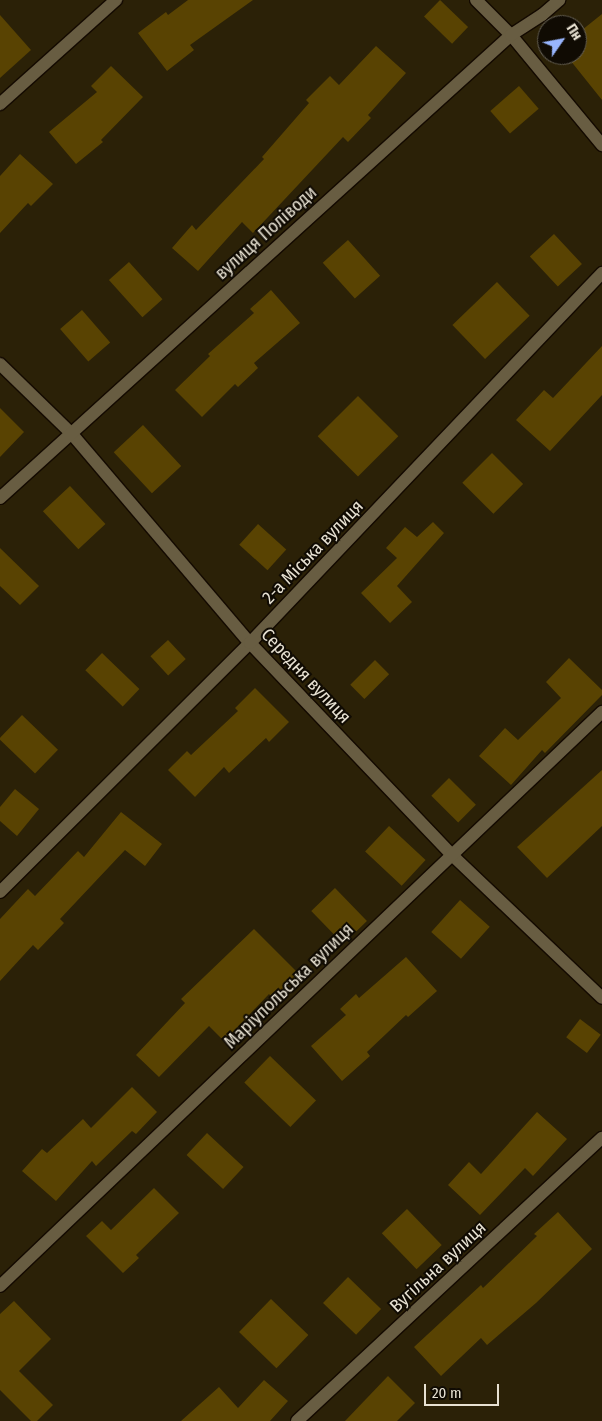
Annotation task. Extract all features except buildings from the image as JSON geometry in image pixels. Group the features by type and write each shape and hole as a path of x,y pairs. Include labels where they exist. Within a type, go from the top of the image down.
{"street":[{"path":"0,104 116,0"},
{"path":"476,0 511,35 602,145"},
{"name":"вулиця Поліводи","path":"0,498 511,35 542,16 559,0"},
{"name":"2-а Міська вулиця","path":"0,892 250,643 602,273"},
{"name":"Середня вулиця","path":"0,364 71,433 250,643 452,855 602,998"},
{"name":"Маріупольська вулиця","path":"0,1286 602,712"},
{"name":"Вугільна вулиця","path":"297,1421 602,1138"}]}
